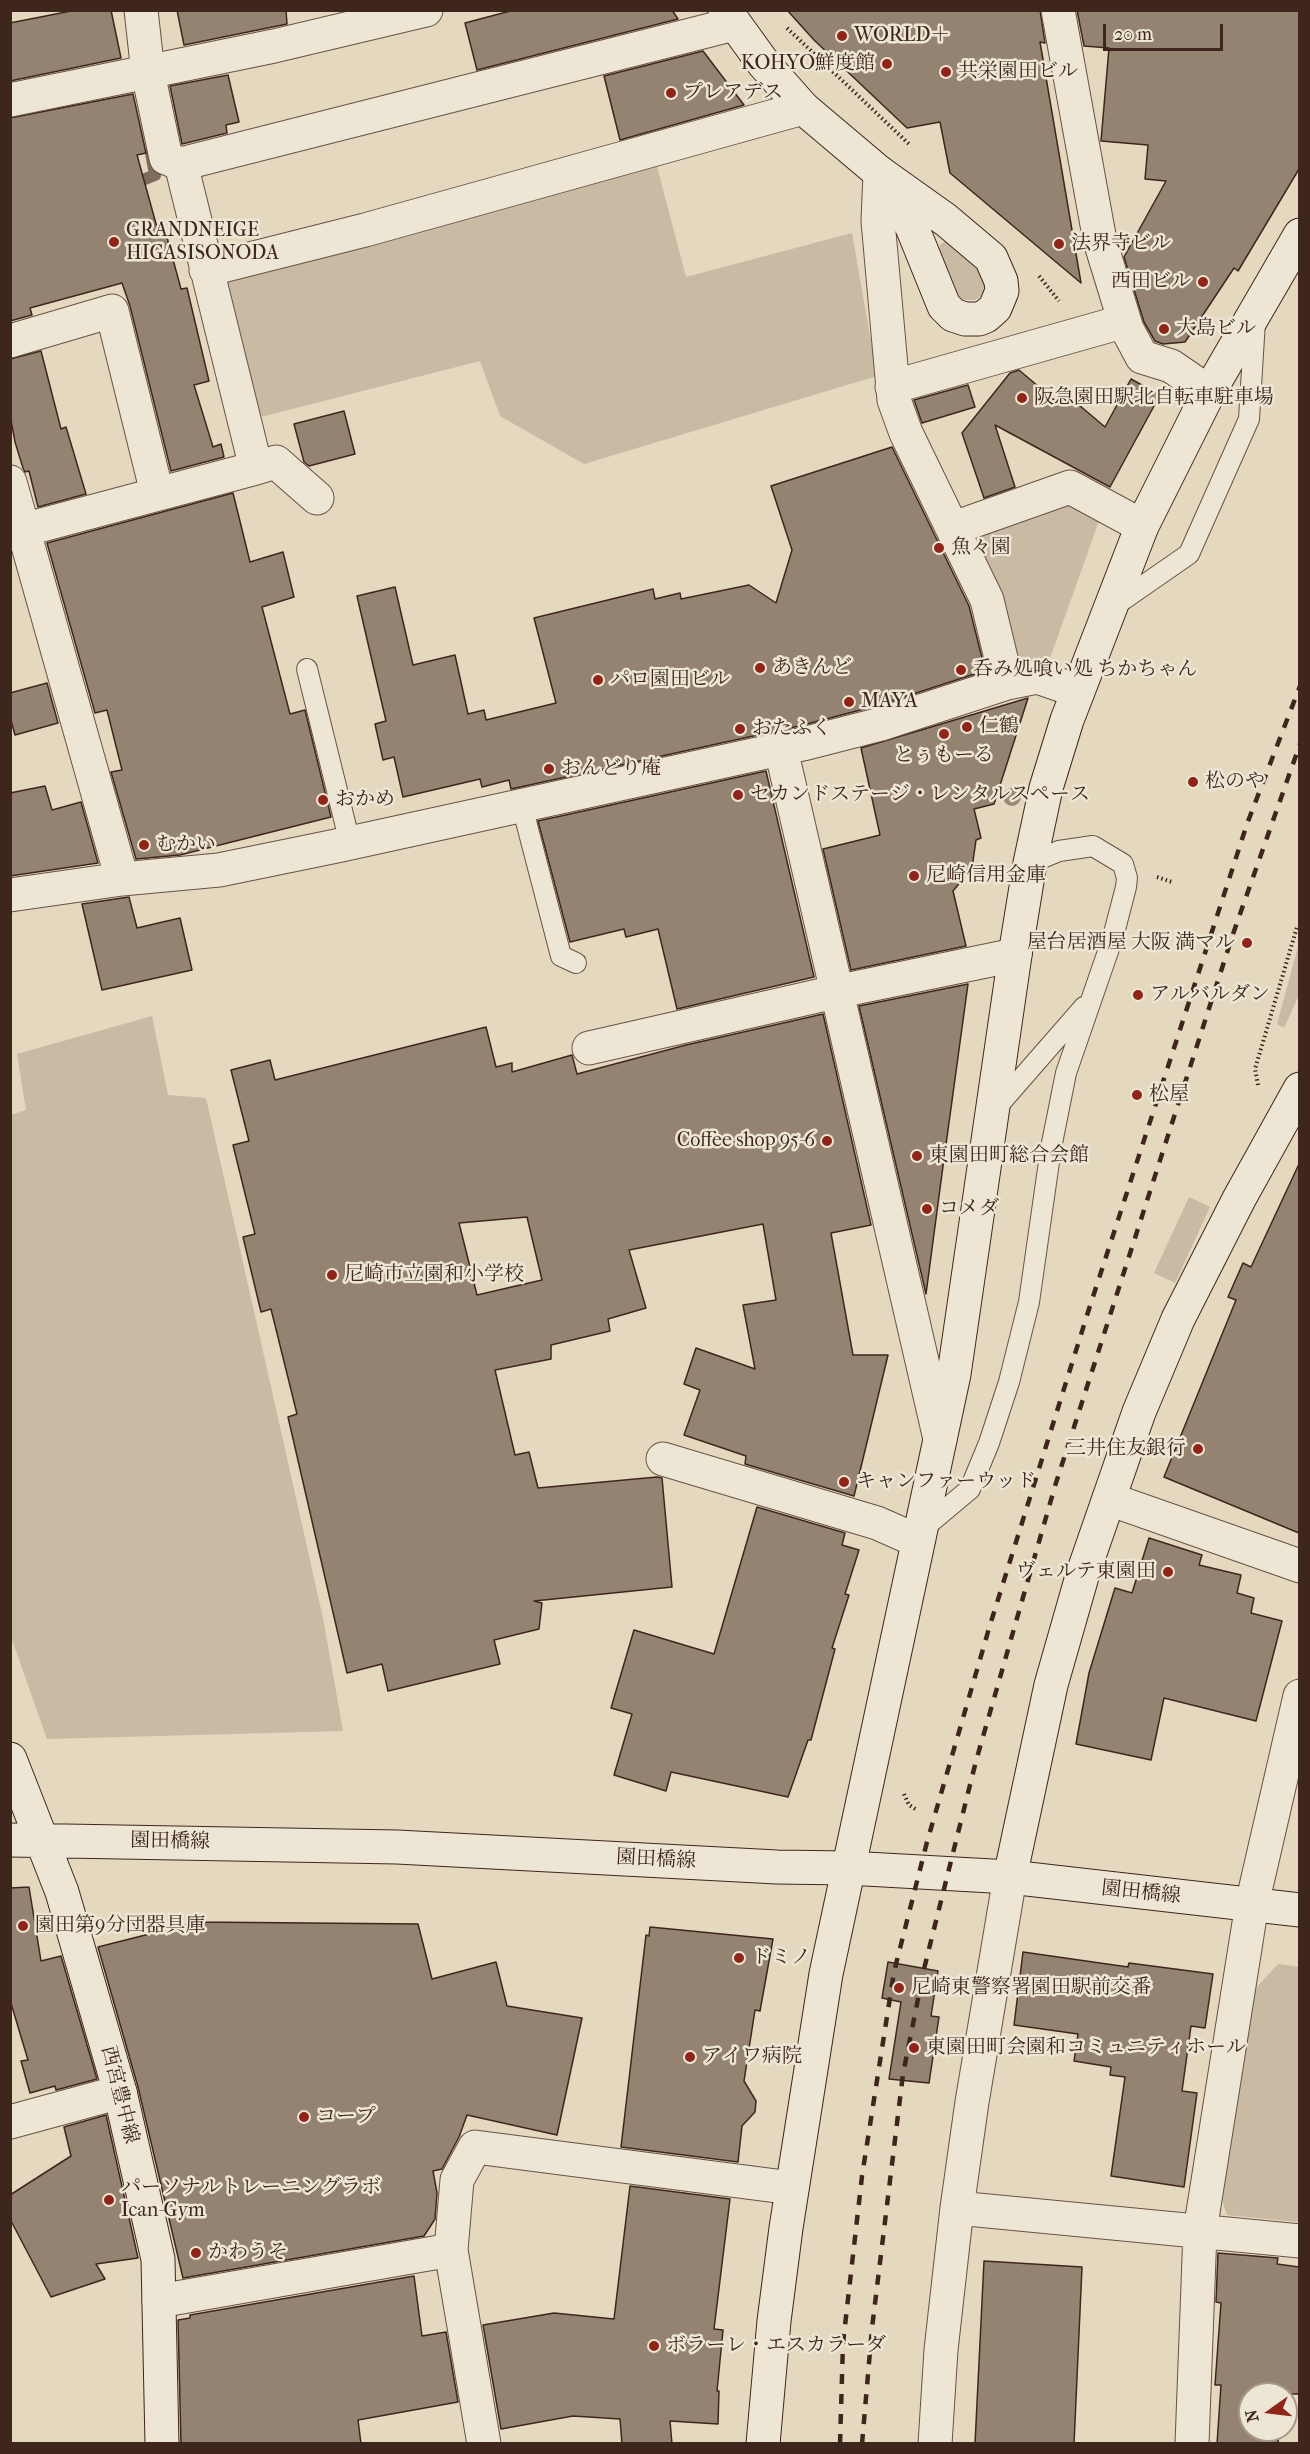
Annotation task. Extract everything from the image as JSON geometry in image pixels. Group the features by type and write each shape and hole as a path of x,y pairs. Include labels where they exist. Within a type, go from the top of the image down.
{"street":[{"path":"141,10 140,75 166,158 181,164 730,17 764,64 803,108 880,173 878,221 892,387 906,433 987,600 1007,683"},
{"path":"10,100 140,75 426,10"},
{"path":"1058,10 1100,241 1127,329 1142,357 1171,366 1209,392"},
{"path":"206,270 376,227 803,108"},
{"path":"181,164 256,468"},
{"path":"763,2444 774,2320 792,2188 826,1974 965,1315 1015,956 1030,863 1046,788 1078,691 1142,526 1209,392 1299,235"},
{"path":"10,341 112,311 157,493"},
{"path":"892,387 1118,322 1127,329"},
{"path":"23,530 276,462 317,498"},
{"path":"10,482 122,879"},
{"path":"954,528 1070,487 1142,526"},
{"path":"10,895 122,879 219,870 350,843 781,749 881,724 1007,683 1037,677 1078,691"},
{"path":"781,749 835,992 940,1439"},
{"path":"589,1048 835,992 1015,956"},
{"path":"935,2444 941,2350 972,2102 1010,1877 1051,1685 1083,1573 1139,1412 1178,1319 1239,1199 1299,1089"},
{"path":"663,1459 919,1536"},
{"path":"1109,1499 1299,1566"},
{"path":"1192,2444 1200,2231 1252,1904 1299,1696"},
{"name":"西宮豊中線","path":"10,1759 26,1840 62,1892 120,2092 158,2259 162,2444"},
{"name":"園田橋線","path":"26,1840 397,1847 777,1867 848,1868 1010,1877 1299,1910"},
{"path":"10,2122 120,2092"},
{"path":"484,2444 451,2250 457,2180 475,2147 792,2188"},
{"path":"957,2208 1299,2241"},
{"path":"159,2301 451,2250"}],"lane":[{"path":"1110,609 1189,554 1249,418 1256,310"},
{"path":"307,669 350,843"},
{"path":"522,806 561,956 576,963"},
{"path":"919,1536 970,1489 989,1443 1009,1382 1029,1302 1057,1114 1066,1073 1122,908 1126,871 1123,864 1092,846 1059,851 1030,863"},
{"path":"993,1112 1090,1001"}],"path":[{"path":"1151,876 1172,882"},
{"path":"1259,1088 1255,1069 1297,927 1299,928"},
{"path":"903,1788 909,1805 917,1810"}],"shaded area":[{"path":"655,159 686,277 852,233 877,376 584,464 500,416 480,361 253,419 220,282"},
{"path":"949,242 978,265 985,285 982,295 975,300 957,300 939,252 940,245"},
{"path":"1065,503 1099,521 1048,664 1012,665 969,535"},
{"path":"1299,943 1299,995 1284,1028 1277,1024"},
{"path":"152,1016 168,1095 206,1098 323,1618 343,1731 47,1739 11,1637 10,1115 26,1110 17,1054"},
{"path":"1189,1197 1210,1207 1175,1283 1154,1273"},
{"path":"1278,1964 1299,1967 1299,2222 1227,2215 1222,2199 1254,1990"}],"building":[{"path":"76,10 111,10 121,58 10,81 10,23"},
{"path":"177,10 286,10 287,24 184,45"},
{"path":"514,10 672,10 678,19 477,70 465,23"},
{"name":"共栄園田ビル","path":"787,10 1040,10 1045,43 1040,42 1081,283 950,173 940,122 907,128 814,40"},
{"path":"1077,10 1299,10 1299,169 1238,271 1234,268 1185,342 1163,344 1155,341 1144,322 1124,257 1166,181 1145,179 1148,145 1101,141 1109,48 1084,46"},
{"name":"プレアデス","path":"703,51 744,105 620,140 604,76"},
{"path":"228,75 239,122 226,125 227,133 182,144 170,86"},
{"path":"133,94 146,153 137,155 158,231 165,230 181,289 187,288 209,381 194,385 213,447 221,444 224,457 171,471 130,306 122,283 30,308 32,315 10,321 10,118"},
{"path":"41,351 61,429 66,427 86,494 38,507 29,471 25,472 23,468 15,442 10,415 10,359"},
{"path":"1019,370 1059,404 1066,394 1105,427 1131,379 1160,395 1110,487 995,425 1015,487 984,498 962,433 1010,373"},
{"path":"968,385 975,407 922,423 914,400"},
{"path":"344,411 355,454 309,466 304,462 294,424"},
{"path":"892,447 969,606 984,666 981,672 876,706 799,726 511,789 509,780 482,787 480,779 403,797 394,757 383,760 375,724 386,721 357,596 395,587 413,665 455,655 468,714 484,710 486,720 556,703 534,618 653,589 655,599 680,593 681,599 749,585 776,603 792,550 771,486"},
{"path":"233,493 250,562 283,552 294,597 262,607 290,714 305,710 331,817 180,855 136,859 111,772 122,770 107,710 95,713 47,543"},
{"path":"47,683 58,723 15,735 10,717 10,693"},
{"path":"1028,698 994,804 974,809 981,838 976,840 972,868 953,891 966,946 851,970 823,849 880,835 861,748"},
{"path":"766,771 814,977 677,1009 658,929 626,937 624,929 570,942 538,821"},
{"path":"45,786 52,810 81,802 98,863 10,876 10,793"},
{"path":"129,897 137,928 180,918 192,970 102,990 82,904"},
{"name":"東園田町総合会館","path":"968,984 941,1181 926,1294 859,1006"},
{"path":"823,1014 871,1225 831,1233 853,1355 888,1355 854,1496 745,1464 746,1456 684,1435 700,1390 684,1384 696,1348 755,1369 743,1305 776,1300 763,1224 629,1250 646,1308 608,1319 610,1331 551,1345 551,1359 495,1370 515,1455 529,1452 538,1488 662,1478 672,1587 534,1601 542,1603 539,1629 494,1640 500,1664 388,1691 382,1664 347,1673 288,1417 297,1414 271,1309 261,1312 243,1237 255,1234 233,1145 249,1141 231,1070 270,1060 275,1080 486,1027 496,1067 512,1063 512,1072 572,1055 577,1074 686,1045","holes":["527,1217 542,1280 477,1295 459,1223"]},
{"path":"1299,1164 1299,1533 1164,1477 1236,1300 1228,1297 1243,1263 1251,1267"},
{"path":"757,1507 845,1533 842,1545 859,1550 845,1594 849,1595 832,1648 835,1649 811,1740 808,1740 788,1797 671,1772 666,1791 614,1775 632,1714 611,1708 634,1630 714,1654"},
{"path":"1149,1538 1202,1555 1199,1565 1241,1575 1237,1593 1254,1598 1251,1613 1282,1621 1256,1721 1164,1698 1151,1760 1076,1744 1089,1673 1115,1588 1132,1593"},
{"path":"29,1887 41,1961 61,1956 97,2079 56,2090 55,2086 30,2093 21,2061 28,2060 10,2000 10,1888"},
{"name":"コープ","path":"197,1922 418,1924 432,1979 496,1962 507,2006 582,2018 557,2135 467,2115 459,2137 442,2169 433,2171 437,2193 435,2219 424,2236 183,2278 138,2087 98,1947"},
{"name":"アイワ病院","path":"650,1927 773,1939 760,2011 755,2010 744,2081 756,2101 755,2112 742,2126 738,2162 621,2147 646,1935 649,1936"},
{"path":"1023,1952 1128,1967 1129,1963 1213,1974 1205,2028 1191,2026 1182,2091 1197,2093 1184,2187 1111,2176 1125,2077 1110,2075 1111,2067 1074,2061 1078,2034 1014,2025"},
{"path":"888,1962 938,1971 931,2016 939,2017 929,2083 889,2079 901,2002 882,1998"},
{"path":"106,2115 138,2258 96,2264 105,2279 51,2297 10,2219 10,2195 71,2156 64,2127"},
{"path":"630,2186 730,2199 714,2329 723,2330 717,2391 719,2391 718,2424 670,2421 672,2444 622,2444 620,2419 573,2416 501,2429 483,2325 554,2313 614,2319"},
{"path":"1218,2253 1278,2258 1277,2264 1299,2267 1299,2394 1298,2382 1238,2382 1238,2442 1278,2442 1278,2444 1217,2444 1221,2385 1215,2385 1221,2303 1216,2302"},
{"path":"984,2261 1082,2267 1074,2444 975,2444"},
{"path":"414,2276 422,2336 446,2332 458,2402 358,2420 361,2444 181,2444 178,2320 190,2318 190,2315"}],"waterway":[{"path":"130,185 155,175 151,153"}],"railway":[{"path":"840,2444 843,2343 862,2176 894,1972 927,1842 990,1625 1089,1309 1247,824 1300,686"},
{"path":"862,2444 872,2328 903,2074 924,1969 976,1761 1055,1486 1233,934 1300,744"}],"place":[{"name":"WORLD＋","path":"842,36"},
{"name":"KOHYO鮮度館","path":"887,64"},
{"name":"共栄園田ビル","path":"946,72"},
{"name":"プレアデス","path":"671,93"},
{"name":"GRANDNEIGE HIGASISONODA","path":"114,242"},
{"name":"法界寺ビル","path":"1059,244"},
{"name":"西田ビル","path":"1203,282"},
{"name":"大島ビル","path":"1164,329"},
{"name":"阪急園田駅北自転車駐車場","path":"1022,398"},
{"name":"魚々園","path":"939,548"},
{"name":"あきんど","path":"760,668"},
{"name":"呑み処喰い処 ちかちゃん","path":"961,670"},
{"name":"パロ園田ビル","path":"598,680"},
{"name":"MAYA","path":"849,702"},
{"name":"仁鶴","path":"967,727"},
{"name":"おたふく","path":"740,729"},
{"name":"とぅもーる","path":"944,734"},
{"name":"おんどり庵","path":"549,769"},
{"name":"松のや","path":"1193,782"},
{"name":"セカンドステージ・レンタルスペース","path":"738,795"},
{"name":"おかめ","path":"323,800"},
{"name":"むかい","path":"144,845"},
{"name":"尼崎信用金庫","path":"914,876"},
{"name":"屋台居酒屋 大阪 満マル","path":"1247,943"},
{"name":"アルバルダン","path":"1138,995"},
{"name":"松屋","path":"1137,1095"},
{"name":"Coffee shop 95-6","path":"827,1141"},
{"name":"東園田町総合会館","path":"917,1156"},
{"name":"コメダ","path":"927,1209"},
{"name":"尼崎市立園和小学校","path":"332,1275"},
{"name":"三井住友銀行","path":"1198,1449"},
{"name":"キャンファーウッド","path":"844,1482"},
{"name":"ヴェルテ東園田","path":"1168,1572"},
{"name":"園田第9分団器具庫","path":"23,1926"},
{"name":"ドミノ","path":"739,1958"},
{"name":"尼崎東警察署園田駅前交番","path":"899,1988"},
{"name":"東園田町会園和コミュニティホール","path":"914,2048"},
{"name":"アイワ病院","path":"690,2057"},
{"name":"コープ","path":"304,2117"},
{"name":"パーソナルトレーニングラボ Ican-Gym","path":"109,2200"},
{"name":"かわうそ","path":"196,2253"},
{"name":"ボラーレ・エスカラーダ","path":"654,2346"}]}
